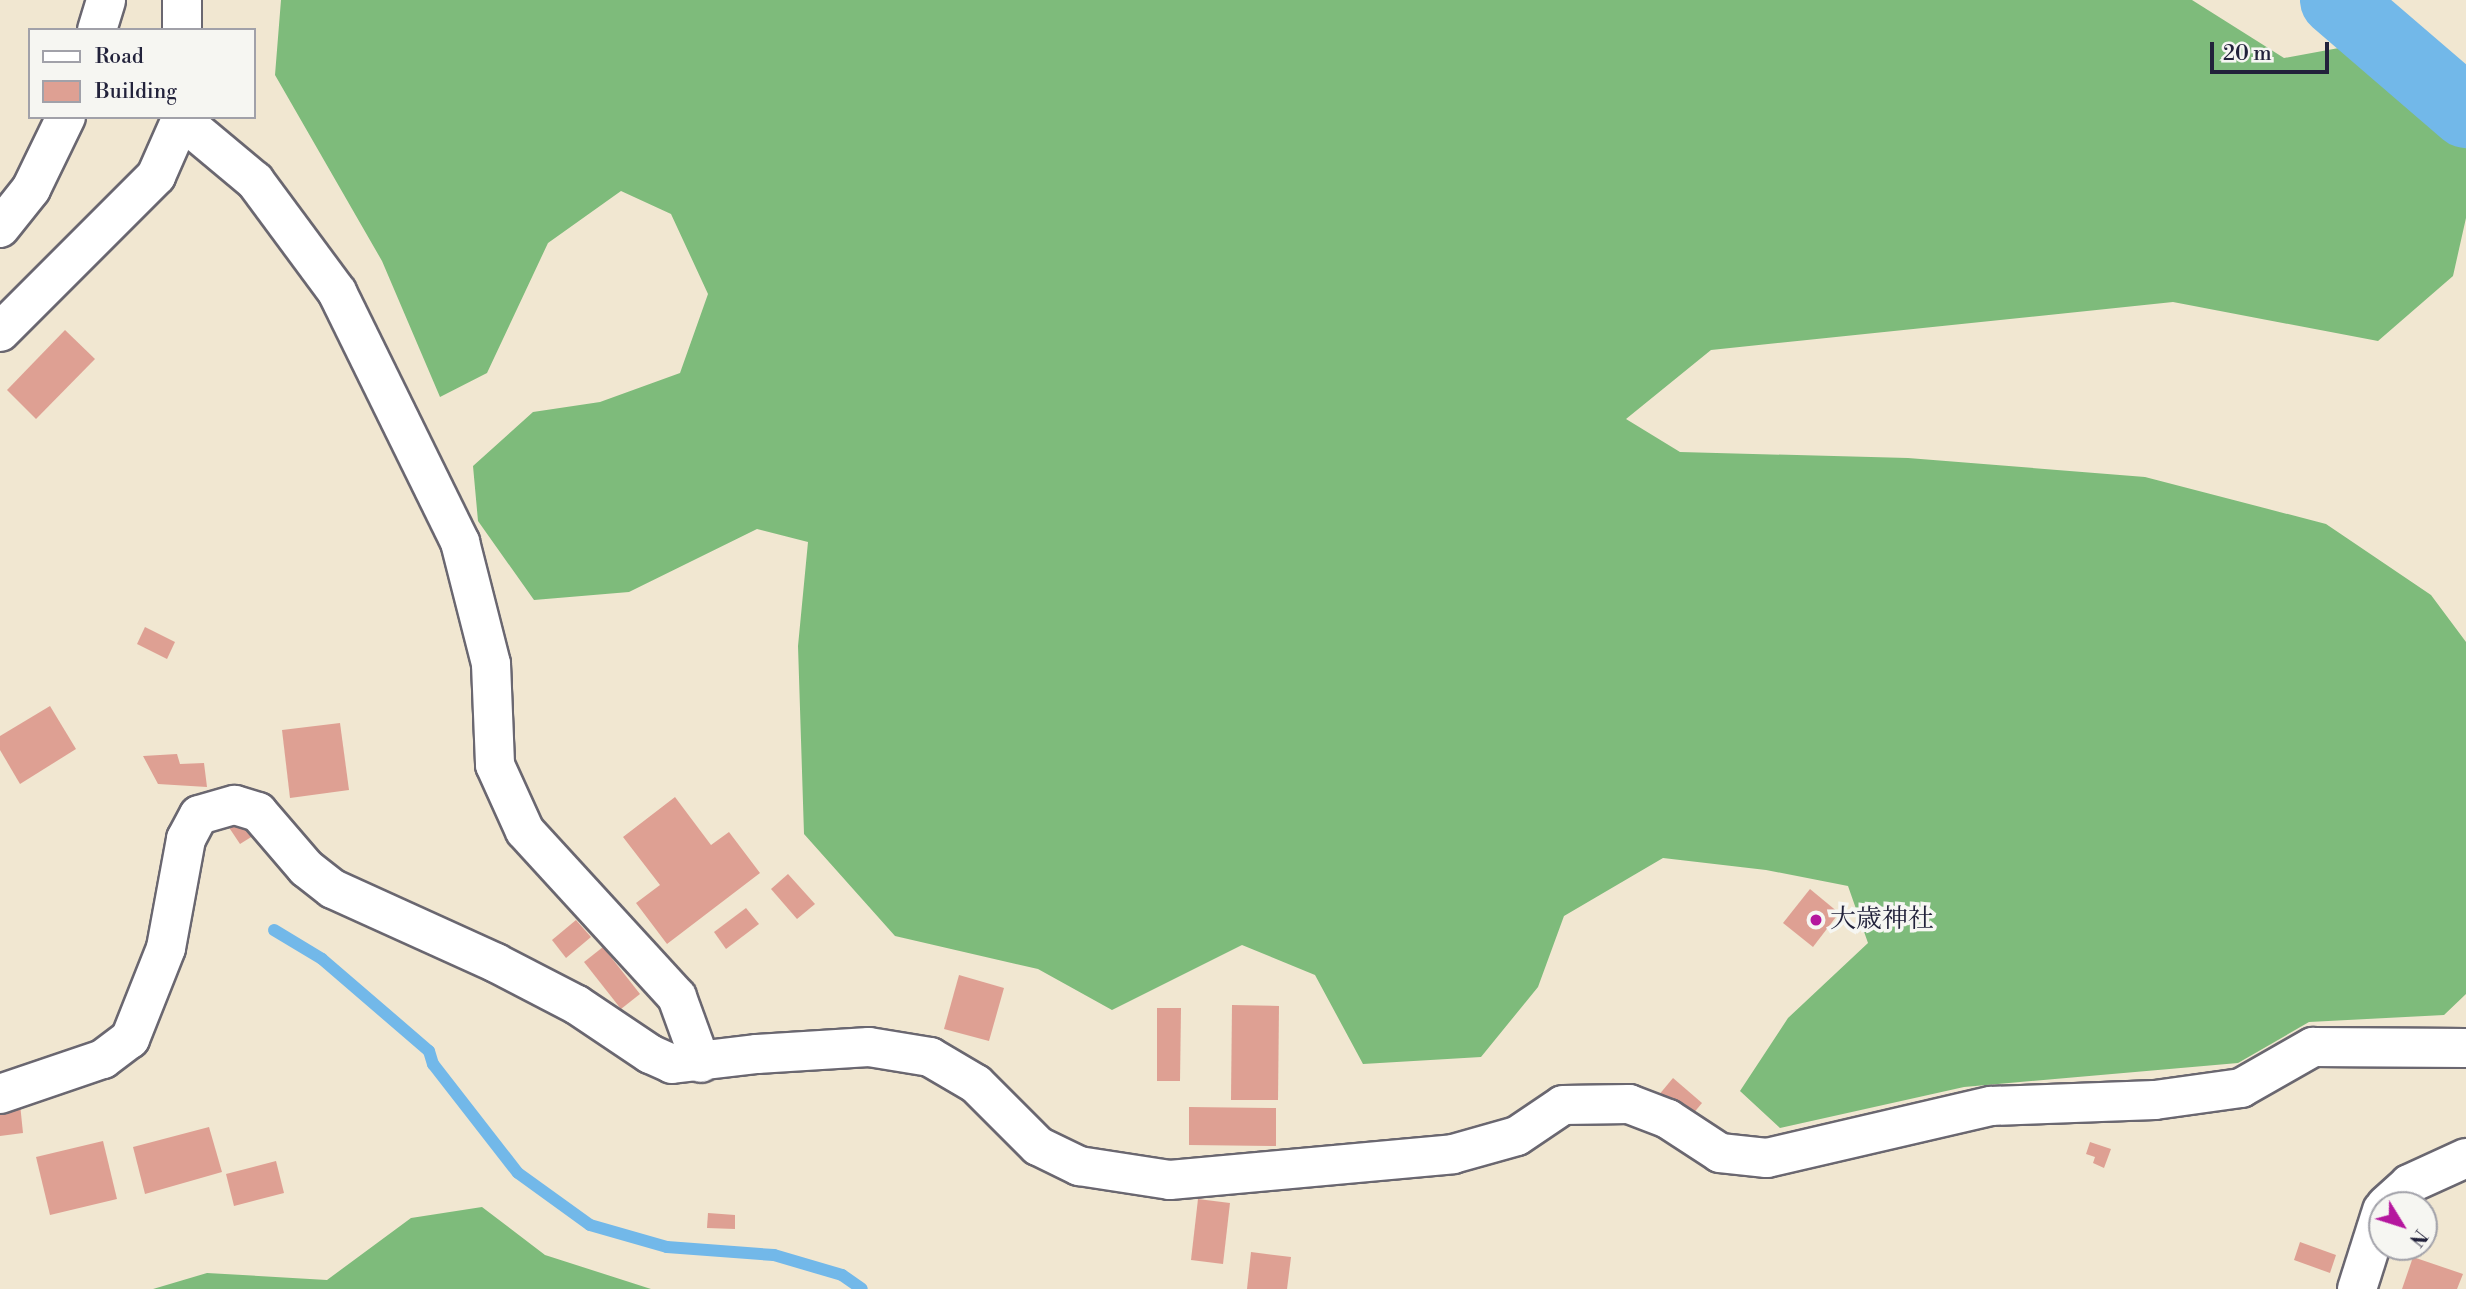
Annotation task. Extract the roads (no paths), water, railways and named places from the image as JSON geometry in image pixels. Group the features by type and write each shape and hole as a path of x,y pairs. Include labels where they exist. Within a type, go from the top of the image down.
{"street":[{"path":"98,28 106,0"},
{"path":"182,0 182,28"},
{"path":"0,228 31,189 65,119"},
{"path":"0,332 156,176 182,119"},
{"path":"183,119 255,181 337,292 460,542 491,664 495,765 520,820 526,831 677,997 702,1063"},
{"path":"0,1094 103,1059 131,1039 166,948 186,839 199,815 235,805 258,812 306,868 333,890 496,962 577,1005 672,1064 702,1063 757,1054 869,1047 930,1057 976,1084 1038,1146 1079,1166 1170,1180 1453,1154 1517,1136 1563,1105 1629,1104 1668,1119 1720,1153 1767,1158 1991,1106 2154,1100 2241,1088 2313,1046 2466,1048"},
{"path":"2401,1191 2409,1184 2466,1158"},
{"path":"2357,1289 2368,1254"}],"waterway":[{"path":"2336,0 2466,112"},
{"path":"274,930 322,959 429,1051 433,1064 518,1173 590,1225 667,1247 774,1255 842,1275 862,1289"}],"place":[{"name":"大歳神社","path":"1816,920"}]}
